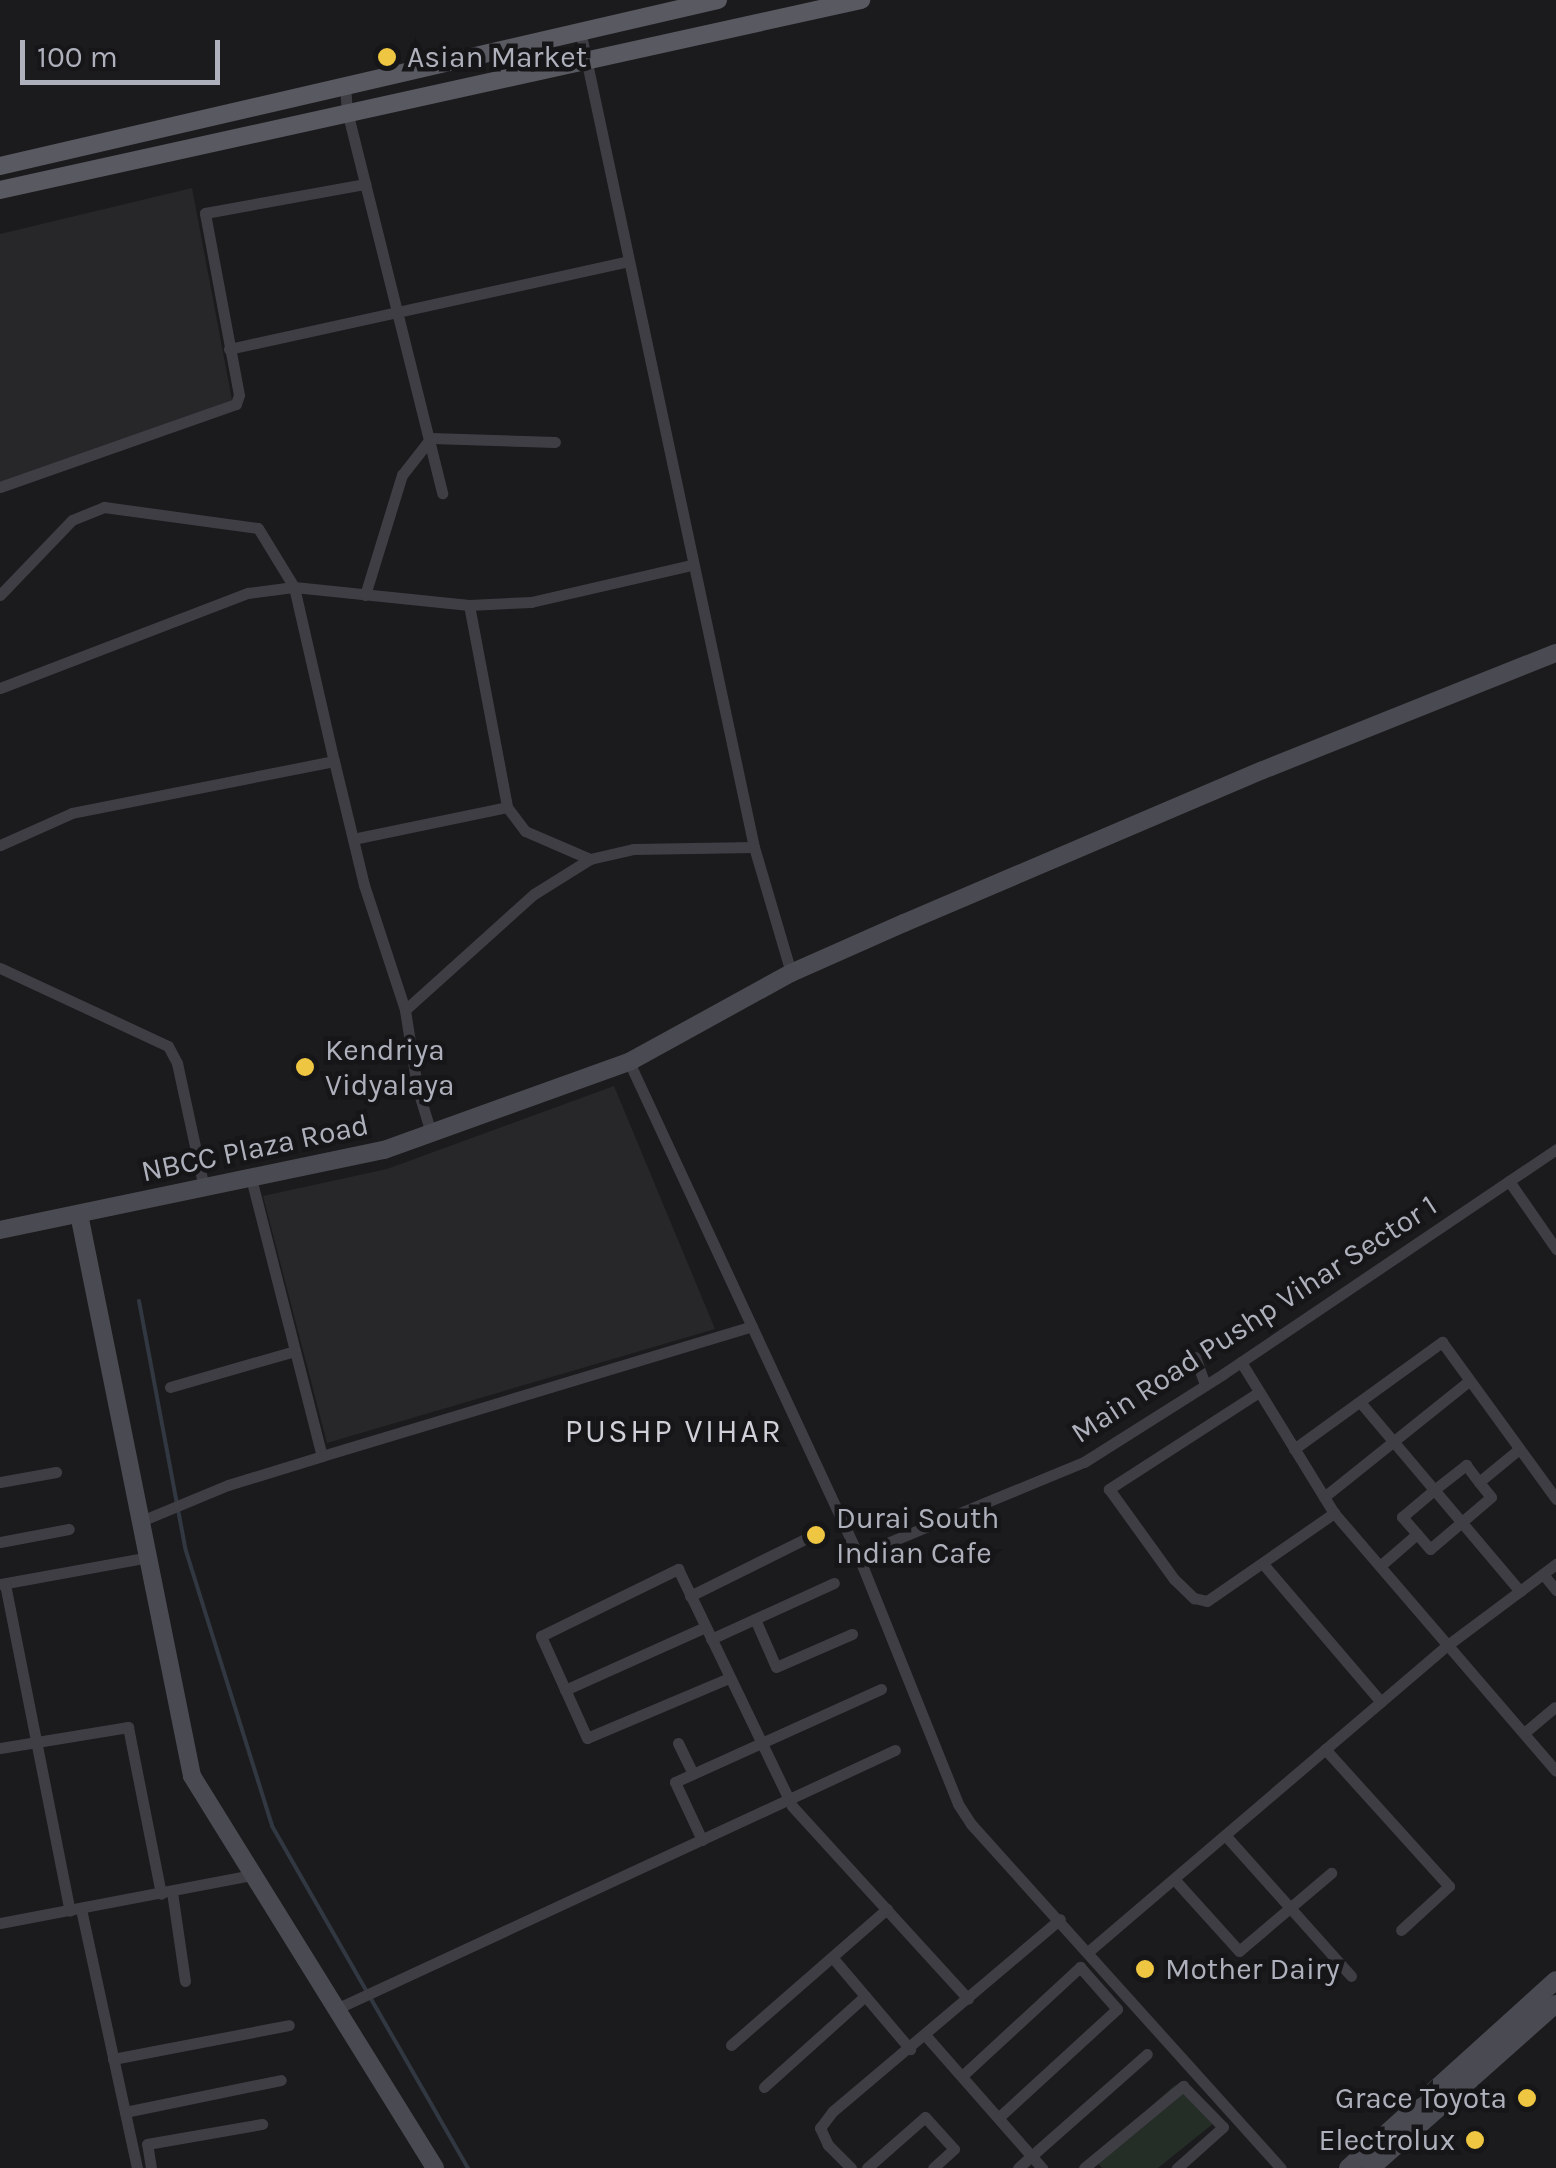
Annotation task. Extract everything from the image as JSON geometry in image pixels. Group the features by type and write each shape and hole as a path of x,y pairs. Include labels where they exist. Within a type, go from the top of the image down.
{"main road":[{"path":"0,166 718,0"},
{"path":"0,190 862,0"}],"street":[{"path":"580,30 754,847 792,972"},
{"path":"345,85 347,111 442,493"},
{"path":"0,487 236,404 239,395 204,213 365,184"},
{"path":"230,349 628,260"},
{"path":"431,438 555,442"},
{"path":"365,594 402,475 431,438"},
{"path":"0,595 72,520 104,507 258,528 294,587 353,839 405,1010 417,1086 431,1133"},
{"path":"0,688 248,594 294,587 469,606 531,602 691,565"},
{"path":"469,606 506,807 525,831 590,859"},
{"name":"NBCC Plaza Road","path":"0,1230 384,1150 629,1062 792,972 1264,770 1556,653"},
{"path":"0,845 72,813 334,761"},
{"path":"353,839 506,807"},
{"path":"405,1010 534,894 590,859 633,849 718,851 754,847"},
{"path":"0,968 168,1046 176,1063 204,1188"},
{"path":"629,1062 858,1555 958,1804 1282,2168"},
{"name":"Main Road Pushp Vihar Sector 1","path":"858,1555 1084,1462 1241,1362 1556,1149"},
{"path":"251,1178 322,1456"},
{"path":"1509,1181 1556,1249"},
{"path":"78,1214 192,1776 428,2166"},
{"path":"142,1521 228,1485 752,1326"},
{"path":"1294,1450 1442,1342 1556,1499"},
{"path":"170,1387 295,1351"},
{"path":"1195,1357 1205,1385"},
{"path":"1241,1362 1334,1514 1556,1771"},
{"path":"1324,1497 1468,1380"},
{"path":"1259,1392 1109,1489 1174,1579 1194,1598 1207,1601 1334,1514"},
{"path":"1360,1402 1520,1591"},
{"path":"1479,1482 1520,1449"},
{"path":"1466,1465 1479,1482 1491,1498 1430,1549 1402,1517 1466,1465"},
{"path":"0,1482 56,1472"},
{"path":"0,1542 69,1530"},
{"path":"1380,1566 1417,1534"},
{"path":"690,1596 809,1537"},
{"path":"137,2168 2,1584 149,1557"},
{"path":"1264,1564 1381,1702"},
{"path":"1088,1951 1449,1644 1556,1564"},
{"path":"729,1678 587,1738 541,1636 678,1569 788,1800 968,1999"},
{"path":"1542,1574 1556,1590"},
{"path":"564,1690 754,1619 834,1583"},
{"path":"754,1619 776,1667 852,1634"},
{"path":"702,1840 675,1782 881,1689"},
{"path":"1524,1733 1555,1708"},
{"path":"0,1748 128,1727 184,1980"},
{"path":"678,1743 693,1774"},
{"path":"1326,1749 1448,1886 1401,1930"},
{"path":"336,2009 895,1750"},
{"path":"1225,1835 1351,1976"},
{"path":"1174,1879 1240,1951 1331,1873"},
{"path":"0,1923 252,1875"},
{"path":"731,2046 887,1909"},
{"path":"852,2168 828,2144 820,2128 833,2112 1060,1919"},
{"path":"832,1957 910,2048"},
{"path":"962,2076 1080,1967 1117,2009 998,2118"},
{"path":"1348,2168 1556,1980"},
{"path":"764,2087 865,1996"},
{"path":"1371,2168 1556,2004"},
{"path":"113,2058 290,2025"},
{"path":"926,2036 1042,2168"},
{"path":"1018,2168 1147,2054"},
{"path":"125,2112 280,2080"},
{"path":"1084,2168 1183,2086 1224,2127 1177,2168"},
{"path":"868,2168 925,2116 954,2149 933,2168"},
{"path":"151,2168 147,2144 262,2124"}],"shaded area":[{"path":"192,188 232,400 0,487 0,234"},
{"path":"614,1086 715,1329 327,1443 263,1196 387,1169"},
{"path":"1175,2085 1214,2123 1158,2168 1102,2168 1093,2158"}],"waterway":[{"path":"139,1301 186,1551 272,1826 468,2168"}],"place":[{"name":"Asian Market","path":"387,57"},
{"name":"Kendriya Vidyalaya","path":"305,1067"},
{"name":"Durai South Indian Cafe","path":"816,1535"},
{"name":"Mother Dairy","path":"1145,1969"},
{"name":"Grace Toyota","path":"1527,2098"},
{"name":"Electrolux","path":"1475,2140"}],"district":[{"name":"PUSHP VIHAR","path":"674,1432"}]}
